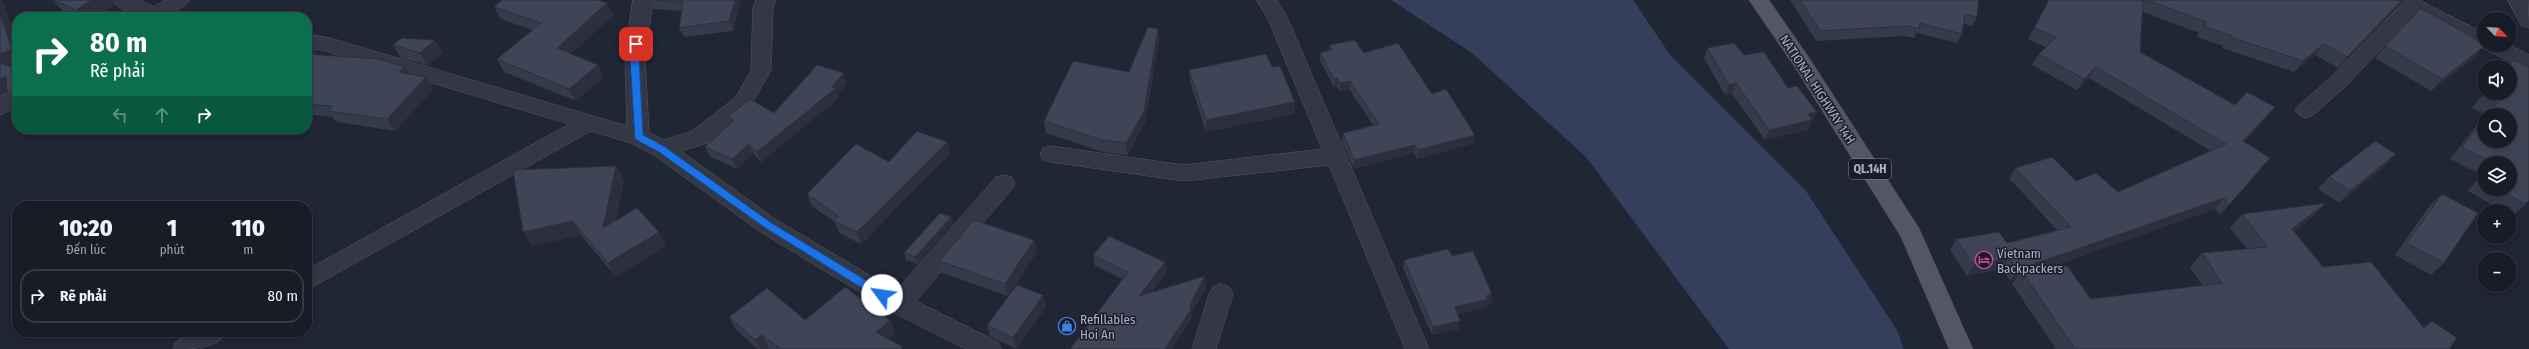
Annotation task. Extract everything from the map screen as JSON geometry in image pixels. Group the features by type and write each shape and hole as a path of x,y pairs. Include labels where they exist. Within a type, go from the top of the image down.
{"main road":[{"name":"NATIONAL HIGHWAY 14H","path":"1759,0 1803,64 1911,234 1961,349"}],"street":[{"path":"122,0 146,12"},
{"path":"163,12 180,0"},
{"path":"638,137 634,58 643,0"},
{"path":"662,149 700,137 722,121 743,102 761,70 763,8 766,0"},
{"path":"1268,0 1417,349"},
{"path":"2518,0 2529,21"},
{"path":"2306,110 2337,83 2407,2 2477,37"},
{"path":"312,42 323,43 638,137 662,149 767,224 899,304 974,346"},
{"path":"2506,52 2529,64"},
{"path":"0,107 12,100"},
{"path":"312,278 590,122"},
{"path":"1051,154 1184,173 1335,156"},
{"path":"899,304 1004,183"},
{"path":"1204,349 1221,294"},
{"path":"185,349 206,337"}],"water":[{"path":"1391,0 1633,0 1671,56 1806,191 1897,330 1904,349 1729,349 1586,157 1472,53"}],"building":[{"path":"53,0 92,0 76,10"},
{"path":"502,0 597,0 607,3 557,48 598,65 569,89 497,59 541,23 494,7"},
{"path":"657,0 735,0 729,21 679,28 683,2"},
{"path":"1800,0 1979,0 1977,17 1965,14 1962,34 1920,23 1919,29 1908,26 1820,31"},
{"path":"2049,0 2143,0 2140,52 2235,105 2247,92 2275,107 2243,141 2270,158 2229,205 2224,198 2017,270 2009,258 1974,265 1956,239 1999,232 2007,243 2071,227 2015,168 2052,157 2076,181 2096,173 2118,192 2226,144 2096,67 2084,79 2039,54 2056,37 2034,28"},
{"path":"2147,0 2402,0 2347,57 2324,44 2303,61 2230,37 2231,35 2205,27 2206,22"},
{"path":"2421,8 2477,40 2477,52 2442,79 2385,46"},
{"path":"0,14 12,49 0,54"},
{"path":"1148,27 1158,29 1144,111 1126,143 1102,140 1044,121 1073,61 1129,72"},
{"path":"402,38 435,40 420,53 393,45"},
{"path":"1355,40 1364,53 1398,43 1432,94 1446,89 1475,135 1418,150 1415,145 1354,160 1343,133 1379,124 1350,81 1340,83 1338,78 1334,79 1320,53 1332,50 1329,45"},
{"path":"1734,43 1744,55 1764,52 1788,88 1797,86 1817,112 1808,114 1812,120 1769,130 1736,83 1729,85 1707,48"},
{"path":"312,54 378,59 405,67 399,72 426,77 387,119 328,111 332,106 312,104"},
{"path":"1266,54 1272,67 1280,66 1295,102 1206,120 1189,70"},
{"path":"2517,61 2529,67 2529,200 2526,204 2511,196 2517,196 2517,156 2479,156 2462,147 2477,128 2477,148 2517,148 2517,108 2493,108 2497,103 2491,100 2517,100"},
{"path":"0,63 12,67 12,93 7,91 6,76 0,79"},
{"path":"817,65 844,73 832,87 836,88 757,152 749,144 732,159 705,147 734,120 728,116 750,99 774,113"},
{"path":"917,131 947,142 857,232 834,221 839,216 807,194 856,144 889,162"},
{"path":"2375,141 2396,154 2350,191 2329,177"},
{"path":"616,166 603,228 637,208 659,232 608,263 573,221 523,232 513,170"},
{"path":"2442,194 2477,212 2444,263 2407,243"},
{"path":"2326,203 2292,229 2323,267 2371,262 2424,328 2432,321 2457,338 2449,349 2075,349 2021,270 2067,266 2091,299 2222,283 2202,253 2268,247 2242,214"},
{"path":"940,213 951,217 915,257 904,253"},
{"path":"974,220 1034,240 1005,284 939,261"},
{"path":"1109,236 1165,262 1139,296 1205,276 1190,304 1191,309 1165,349 1070,349 1128,272 1093,255"},
{"path":"1448,249 1452,256 1473,251 1492,294 1486,296 1488,299 1455,307 1460,321 1433,327 1404,260"},
{"path":"1017,285 1043,295 1013,338 987,325"},
{"path":"845,287 890,320 876,332 903,347 901,349 781,349 762,335 755,340 729,317 767,288 805,320"}],"place":[{"name":"Vietnam Backpackers","path":"1984,260"},
{"name":"Refillables Hoi An","path":"1067,326"}],"route":[{"path":"636,44 634,58 638,137 662,149 767,224 882,295"}]}
